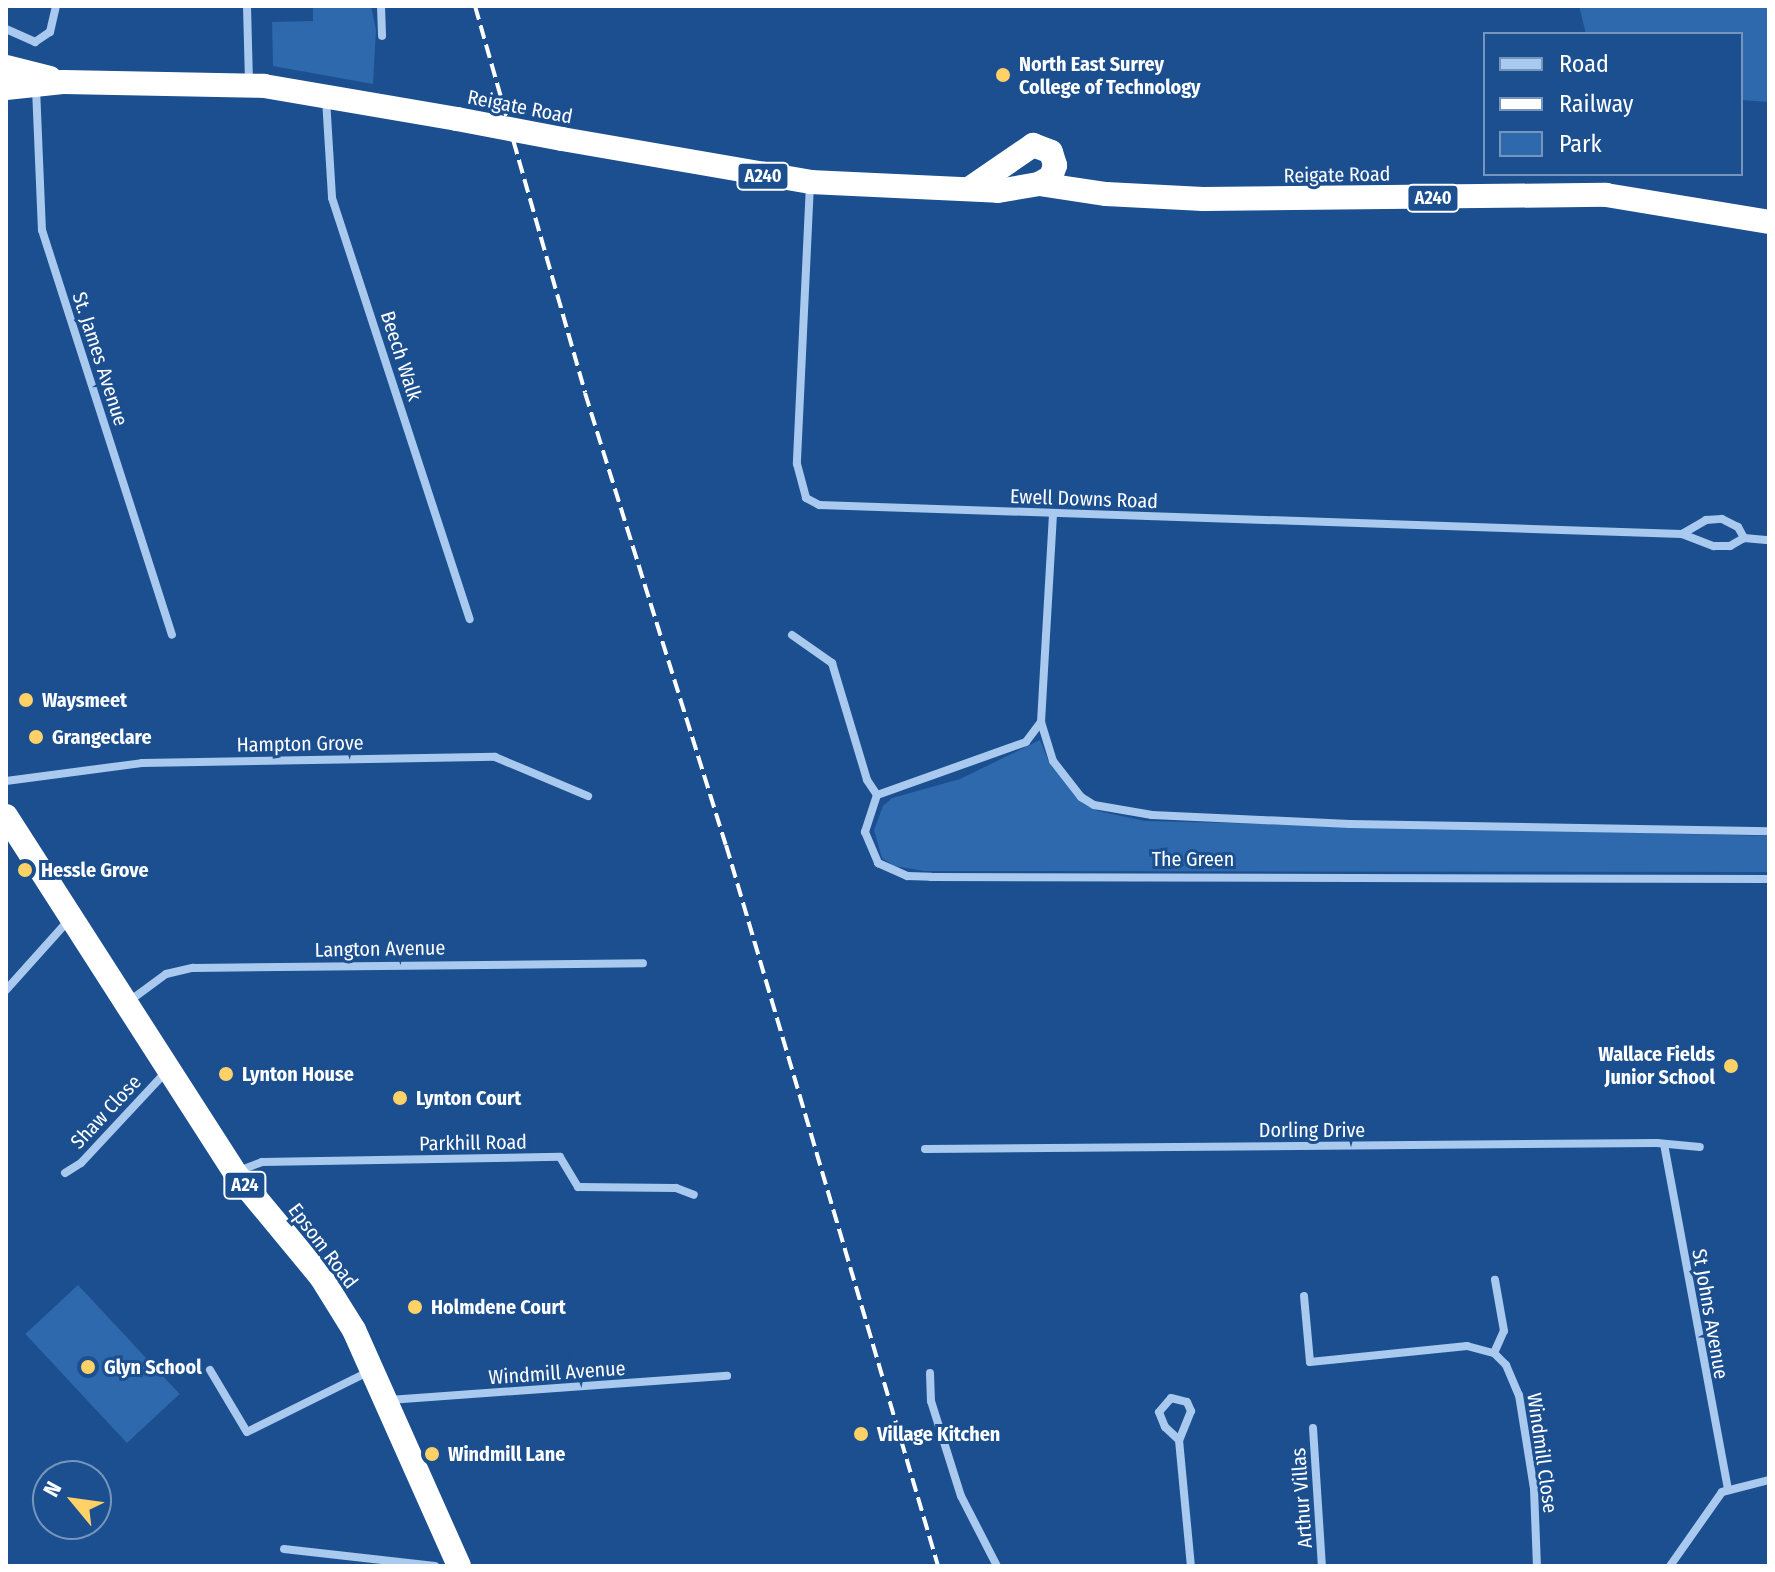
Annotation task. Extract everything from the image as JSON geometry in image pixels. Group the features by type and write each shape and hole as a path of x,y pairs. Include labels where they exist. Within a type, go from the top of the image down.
{"highway":[{"name":"Reigate Road","path":"6,67 63,82"},
{"name":"Reigate Road","path":"6,88 63,82 249,86 457,119 810,182 967,190 1036,184 1095,191 1254,200 1606,195 1769,222"},
{"name":"Reigate Road","path":"967,190 1018,158 1027,148 1040,146 1051,152 1055,165 1095,191"},
{"path":"1018,158 1018,171 1036,184 1051,177 1055,165"},
{"name":"Epsom Road","path":"6,816 235,1173 321,1277 374,1369 459,1566"}],"street":[{"path":"6,29 35,42 45,37 56,6"},
{"path":"247,6 249,86"},
{"path":"381,6 382,36"},
{"name":"St. James Avenue","path":"36,86 42,230 172,635"},
{"name":"Beech Walk","path":"326,99 332,198 470,619"},
{"name":"Ewell Downs Road","path":"810,182 797,464 806,498 838,510 1682,534 1714,546 1730,546 1744,538 1769,540"},
{"name":"The Green","path":"1053,514 1041,722 1053,761 1069,784 1094,805 1114,811 1350,824 1769,831"},
{"name":"Ewell Downs Road","path":"1682,534 1706,520 1722,519 1738,527 1744,538"},
{"path":"792,635 832,663 867,780 877,795 1026,742 1041,722"},
{"name":"Hampton Grove","path":"6,781 142,763 495,757 588,796"},
{"name":"The Green","path":"877,795 868,815 868,848 878,863 907,876 1769,879"},
{"path":"6,990 71,918"},
{"name":"Langton Avenue","path":"127,1002 166,974 193,968 643,963"},
{"name":"Shaw Close","path":"65,1173 81,1163 168,1069"},
{"name":"Dorling Drive","path":"925,1149 1664,1144 1700,1147"},
{"name":"St Johns Avenue","path":"1664,1144 1728,1489"},
{"name":"Parkhill Road","path":"235,1173 262,1162 560,1157 578,1187 676,1188 694,1195"},
{"path":"1304,1296 1310,1362 1467,1346 1494,1353 1504,1331 1495,1280"},
{"name":"Windmill Close","path":"1494,1353 1514,1378 1519,1395 1534,1489 1537,1566"},
{"path":"210,1370 247,1432 374,1369"},
{"path":"930,1373 931,1401 961,1496 997,1566"},
{"name":"Windmill Avenue","path":"388,1400 727,1376"},
{"path":"1179,1440 1160,1419 1166,1399 1180,1398 1191,1411 1179,1440 1191,1566"},
{"name":"Arthur Villas","path":"1313,1428 1322,1566"},
{"path":"1670,1566 1728,1489 1769,1480"},
{"path":"284,1549 435,1566"}],"green space":[{"path":"313,6 371,6 376,30 373,84 273,66 272,22 313,21"},
{"path":"1579,6 1769,6 1769,102 1743,100 1743,32 1586,32"},
{"path":"1040,740 1049,763 1081,801 1098,811 1145,821 1769,836 1769,872 925,871 894,866 882,858 874,830 883,806 892,798 960,779"},
{"path":"78,1285 180,1394 127,1443 25,1334"}],"railway":[{"path":"475,6 585,393 726,845 938,1566"}],"place":[{"name":"North East Surrey College of Technology","path":"1003,75"},
{"name":"Waysmeet","path":"26,700"},
{"name":"Grangeclare","path":"36,737"},
{"name":"Hessle Grove","path":"25,870"},
{"name":"Wallace Fields Junior School","path":"1731,1066"},
{"name":"Lynton House","path":"226,1074"},
{"name":"Lynton Court","path":"400,1098"},
{"name":"Holmdene Court","path":"415,1307"},
{"name":"Glyn School","path":"88,1367"},
{"name":"Village Kitchen","path":"861,1434"},
{"name":"Windmill Lane","path":"432,1454"}]}
